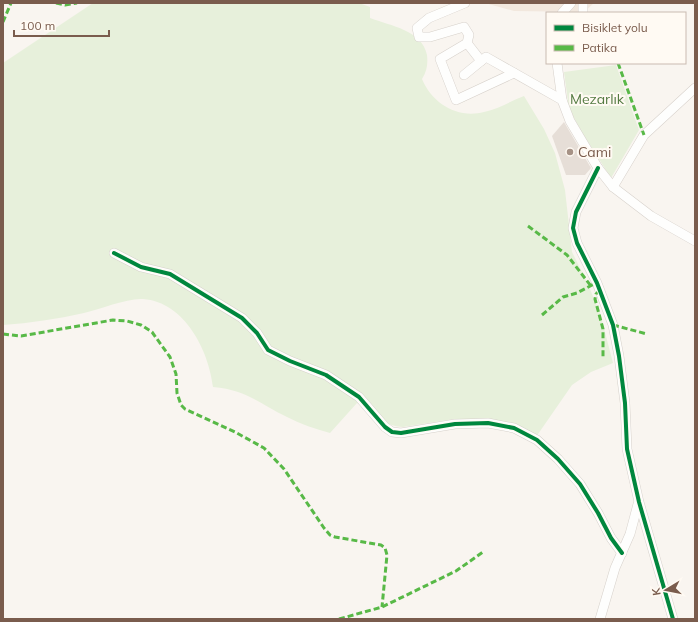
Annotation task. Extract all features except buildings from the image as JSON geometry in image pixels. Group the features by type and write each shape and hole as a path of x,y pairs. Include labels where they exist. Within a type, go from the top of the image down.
{"street":[{"path":"465,3 429,18 417,28 419,37 430,37 464,27 469,35 467,43 440,59 456,100 514,73"},
{"path":"563,12 571,3"},
{"path":"467,43 481,61"},
{"path":"464,75 486,57 562,100"},
{"path":"557,64 562,100 570,121 598,168 613,186 651,216 695,241"},
{"path":"613,186 644,135 695,88"},
{"path":"598,168 576,212 573,228 577,243 597,283 613,325 625,402 627,449 639,502 672,619"},
{"path":"114,253 141,267 170,274 242,318 257,333 268,350 290,361 326,375 358,397 385,427 392,432 402,433 454,424 488,423 514,428 537,440 558,459 580,484 598,513 610,538 622,553"},
{"path":"600,619 615,568 630,534 639,502"}],"shaded area":[{"path":"485,3 594,3 584,12 514,11"}],"green space":[{"path":"93,3 359,3 370,7 370,18 404,30 419,40 427,55 426,70 422,79 426,88 432,95 447,107 455,111 474,114 494,109 524,96 544,129 555,153 565,190 572,252 600,313 613,363 591,372 572,385 536,437 473,419 454,419 403,427 396,426 384,422 357,403 330,433 292,420 244,394 213,387 211,373 206,358 192,331 183,319 171,309 158,302 143,299 129,300 91,311 54,319 3,325 3,63"},
{"name":"Mezarlık","path":"616,65 639,130 611,178 569,109 564,72"}],"marked path":[{"path":"3,22 11,3"},
{"path":"56,3 65,5 77,3"},
{"path":"618,64 644,135"},
{"path":"528,226 567,255 591,286"},
{"path":"542,315 563,297 577,293 594,284"},
{"path":"600,290 596,294 595,299 603,329 603,357"},
{"path":"3,334 21,336 113,320 127,321 141,325 152,332 170,357 176,374 177,393 181,405 185,409 235,432 264,448 284,469 330,535 381,545 385,548 387,555 382,607"},
{"path":"613,325 647,334"},
{"path":"339,619 382,607 456,571 483,552"}],"cycle path":[{"path":"598,168 576,212 573,228 577,243 597,283 613,325 619,356 625,403 627,449 639,502 673,619"},
{"path":"114,253 141,267 170,274 242,318 257,333 268,350 290,361 326,375 359,397 385,427 392,432 401,433 455,424 488,423 514,428 537,440 558,459 580,484 611,538 622,553"}],"place":[{"name":"Cami","path":"570,152"}]}
